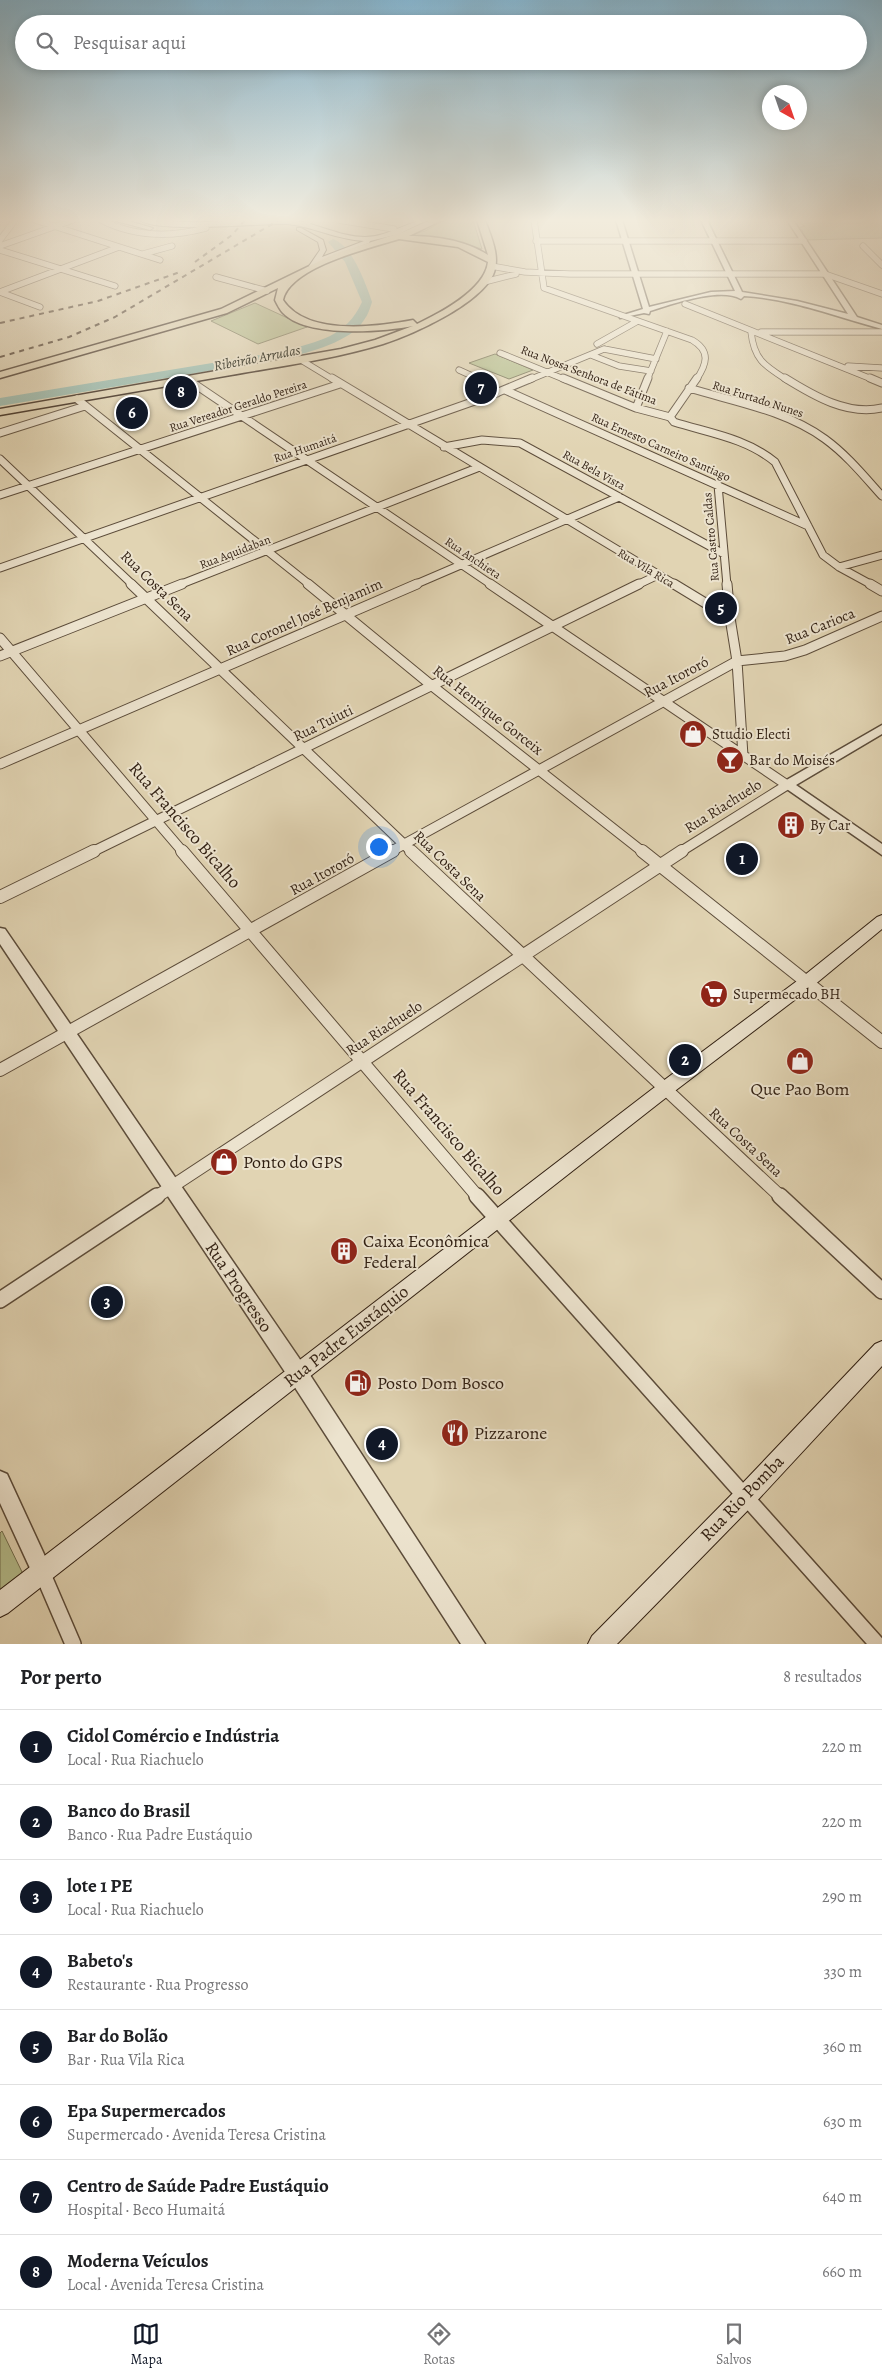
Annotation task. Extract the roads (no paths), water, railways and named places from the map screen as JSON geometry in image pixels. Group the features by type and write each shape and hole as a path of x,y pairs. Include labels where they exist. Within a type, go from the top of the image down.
{"highway":[{"path":"0,375 224,311 253,297"},
{"path":"280,297 281,306 305,321 337,328 357,329 407,324 448,311"},
{"path":"0,412 81,403 301,360 388,340 418,328 448,311 466,297"}],"main road":[{"name":"Rua Padre Eustáquio","path":"0,1605 497,1219 807,982 882,921"},
{"name":"Rua Rio Pomba","path":"600,1644 746,1496 882,1350"}],"street":[{"path":"13,297 40,307"},
{"path":"567,297 625,318 636,319 696,342 706,353 705,367 670,417"},
{"path":"642,297 646,312"},
{"path":"625,318 702,297"},
{"path":"656,359 604,349 606,348 597,344 646,312 725,297"},
{"path":"749,297 818,310 852,319 882,330"},
{"path":"839,297 852,319"},
{"path":"685,304 882,382"},
{"path":"752,332 882,330"},
{"path":"636,408 667,332"},
{"path":"752,332 752,348 758,358 776,373 841,407 868,411 882,408"},
{"name":"Rua Humaitá","path":"0,568 305,459 497,393 604,349"},
{"name":"Rua Nossa Senhora de Fátima","path":"500,353 636,408 670,417 674,422 748,444 771,458 775,462 823,555 839,567 882,590"},
{"path":"591,355 619,366 651,371"},
{"name":"Rua Vila Rica","path":"301,360 477,468 730,618"},
{"path":"839,365 882,368"},
{"path":"459,370 486,382 497,393"},
{"name":"Rua Anchieta","path":"190,381 743,756"},
{"name":"Rua Vereador Geraldo Pereira","path":"0,495 340,384"},
{"name":"Rua Furtado Nunes","path":"689,388 776,414 817,433 841,451 882,496"},
{"name":"Rua Ernesto Carneiro Santiago","path":"505,390 808,526"},
{"path":"0,433 81,403"},
{"name":"Rua Henrique Gorceix","path":"81,403 268,551 431,685 539,768 882,1042"},
{"name":"Rua Bela Vista","path":"444,447 474,441 506,440 520,443 724,554"},
{"name":"Rua Costa Sena","path":"0,459 522,957 882,1291"},
{"name":"Rua Aquidaban","path":"0,656 477,468"},
{"name":"Rua Castro Caldas","path":"718,485 730,618"},
{"name":"Rua Coronel José Benjamim","path":"0,764 619,497"},
{"path":"839,567 882,554"},
{"name":"Rua Tuiuti","path":"0,897 658,575"},
{"name":"Rua Carioca","path":"737,661 785,656 805,650 882,616"},
{"path":"730,618 737,661 743,756 882,850"},
{"name":"Rua Francisco Bicalho","path":"0,638 497,1219 877,1644"},
{"name":"Rua Itororó","path":"0,1070 539,768 737,661"},
{"path":"787,785 882,728"},
{"name":"Rua Riachuelo","path":"0,1300 659,865 787,785"},
{"name":"Rua Progresso","path":"0,933 298,1374 474,1644"},
{"path":"0,1481 73,1644"}],"waterway":[{"name":"Ribeirão Arrudas","path":"0,402 286,354 323,343 347,331 359,320 367,302 365,297"}],"railway":[{"path":"0,323 110,297"},
{"path":"0,357 69,337 115,317 149,297"}],"place":[{"name":"Centro de Saúde Padre Eustáquio","path":"481,388"},
{"name":"Moderna Veículos","path":"181,392"},
{"name":"Epa Supermercados","path":"132,413"},
{"name":"Bar do Bolão","path":"721,608"},
{"name":"Studio Electi","path":"693,734"},
{"name":"Bar do Moisés","path":"730,760"},
{"name":"By Car","path":"791,825"},
{"name":"Cidol Comércio e Indústria","path":"742,859"},
{"name":"Supermecado BH","path":"714,994"},
{"name":"Banco do Brasil","path":"685,1060"},
{"name":"Que Pao Bom","path":"800,1061"},
{"name":"Ponto do GPS","path":"224,1162"},
{"name":"Caixa Econômica Federal","path":"344,1251"},
{"name":"lote 1 PE","path":"107,1302"},
{"name":"Posto Dom Bosco","path":"358,1383"},
{"name":"Pizzarone","path":"455,1433"},
{"name":"Babeto's","path":"382,1444"}]}
